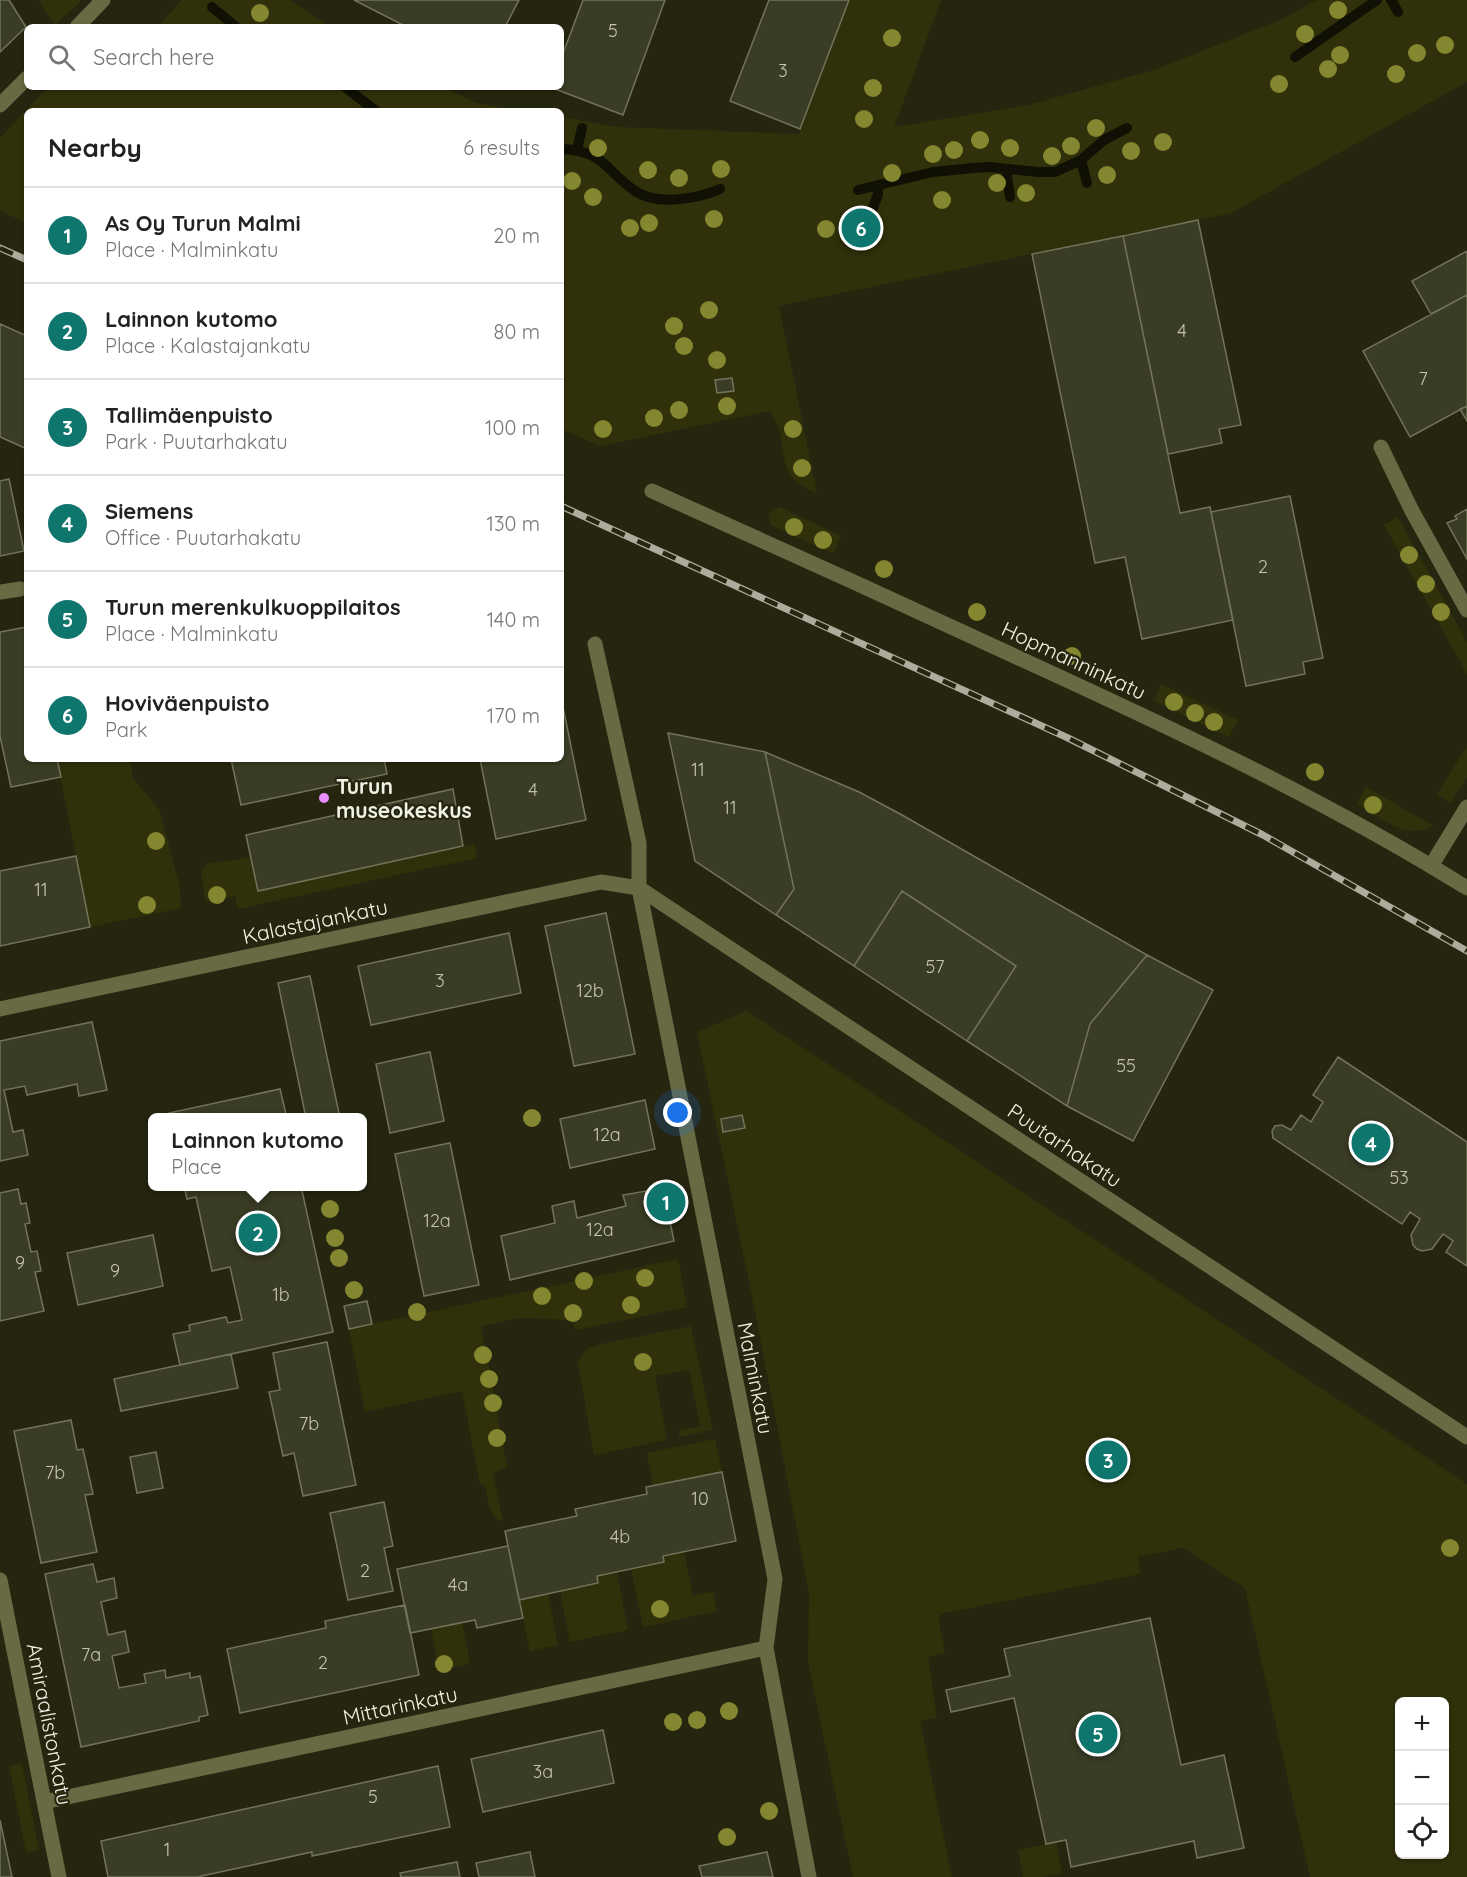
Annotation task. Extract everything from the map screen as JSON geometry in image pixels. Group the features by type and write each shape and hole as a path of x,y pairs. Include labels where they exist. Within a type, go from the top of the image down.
{"street":[{"path":"80,24 103,0"},
{"path":"0,105 24,81"},
{"path":"1381,447 1411,509 1467,610"},
{"name":"Hopmanninkatu","path":"652,491 1212,747 1306,796 1467,888"},
{"path":"0,592 20,589"},
{"name":"Malminkatu","path":"595,644 639,843 639,888 775,1579 766,1648 809,1877"},
{"path":"1431,866 1467,807"},
{"name":"Kalastajankatu","path":"0,1009 601,882 639,888"},
{"name":"Puutarhakatu","path":"639,888 1467,1437"},
{"name":"Amiraalistonkatu","path":"0,1580 59,1877"},
{"name":"Mittarinkatu","path":"44,1802 766,1648"}],"shaded area":[{"path":"38,0 80,0 80,2 54,24"},
{"path":"182,0 290,0 326,24 160,24"},
{"path":"849,0 941,0 894,127 1029,105 1157,69 1280,20 1317,0 1467,0 1467,82 1231,213 779,306 817,493 802,486 792,477 787,468 777,423 770,411 600,446 564,430 564,118 617,127 799,134"},
{"path":"45,90 449,90 476,103 506,108 28,108"},
{"path":"24,112 24,222 0,211 0,138"},
{"path":"779,507 841,536 833,554 771,525 768,514"},
{"path":"1398,517 1467,642 1467,674 1384,525"},
{"path":"1161,684 1238,720 1229,737 1154,701"},
{"path":"1467,746 1467,777 1451,803 1437,794"},
{"path":"58,762 130,762 133,778 160,811 180,888 181,908 90,927"},
{"path":"1366,787 1434,826 1413,831 1384,821 1357,804"},
{"path":"474,844 477,858 238,909 235,896 206,902 201,872 206,864 251,857 258,891"},
{"path":"747,1011 1467,1484 1467,1877 1310,1877 1245,1588 1183,1548 1138,1557 1140,1574 941,1614 939,1620 945,1653 928,1657 937,1718 920,1721 952,1877 853,1877 808,1663 809,1594 752,1296 697,1032"},
{"path":"678,1259 687,1307 575,1330 573,1320 519,1318 481,1326 507,1466 493,1474 503,1521 492,1512 485,1486 480,1484 462,1391 365,1412 349,1329"},
{"path":"691,1326 713,1430 679,1437 679,1430 700,1426 689,1370 655,1376 667,1440 594,1455 578,1364 584,1353 589,1348 601,1344"},
{"path":"715,1439 722,1472 653,1486 647,1453"},
{"path":"684,1551 693,1595 713,1592 717,1611 643,1627 631,1570 664,1562 663,1556"},
{"path":"617,1572 628,1630 570,1642 560,1591 598,1583 597,1576"},
{"path":"548,1594 558,1645 530,1651 519,1600"},
{"path":"462,1622 470,1664 439,1670 431,1629"},
{"path":"22,1764 39,1850 26,1852 9,1766"},
{"path":"1056,1842 1062,1873 1042,1877 1023,1877 1018,1850"}],"building":[{"path":"0,0 9,0 24,24 24,29 0,52"},
{"path":"354,0 519,0 507,24 401,24"},
{"path":"583,0 665,0 623,115 558,90 564,90 564,51"},
{"path":"769,0 849,0 800,129 730,101"},
{"path":"1198,220 1241,425 1219,429 1222,443 1168,454 1123,236"},
{"path":"1123,236 1180,513 1210,507 1233,620 1142,639 1125,557 1095,563 1032,254"},
{"path":"1467,251 1467,295 1431,314 1412,281"},
{"path":"1467,295 1467,406 1410,437 1363,351"},
{"path":"0,324 24,335 24,448 0,437"},
{"path":"732,378 734,391 717,393 715,380"},
{"path":"1467,406 1467,421 1460,409"},
{"path":"9,479 24,551 0,556 0,481"},
{"path":"1290,496 1323,658 1303,662 1305,674 1246,686 1211,512"},
{"path":"1467,509 1467,559 1447,523 1457,519 1455,516"},
{"path":"24,628 24,762 58,762 61,777 11,787 0,736 0,632"},
{"path":"564,712 586,820 496,839 481,762 564,762"},
{"path":"668,733 765,752 794,889 776,915 695,861"},
{"path":"765,752 859,792 1147,955 1090,1024 1067,1106 967,1041 1016,966 902,891 854,966 776,915 794,889"},
{"path":"232,762 385,762 387,774 241,805"},
{"path":"453,789 463,846 258,891 246,835"},
{"path":"76,856 90,927 0,946 0,871"},
{"path":"902,891 1016,966 967,1041 854,966"},
{"path":"606,913 635,1054 574,1066 545,926"},
{"path":"509,933 521,993 371,1025 358,966"},
{"path":"1147,955 1213,990 1133,1141 1067,1106 1090,1024"},
{"path":"310,976 339,1113 305,1113 278,983"},
{"path":"92,1022 107,1090 79,1096 77,1084 27,1095 25,1086 4,1090 13,1132 23,1130 28,1155 0,1161 0,1041"},
{"path":"430,1052 444,1121 390,1133 376,1064"},
{"path":"1338,1057 1467,1142 1467,1266 1446,1252 1453,1241 1443,1234 1432,1249 1422,1251 1417,1249 1413,1245 1411,1235 1420,1219 1410,1212 1402,1224 1273,1138 1272,1131 1275,1126 1282,1125 1291,1130 1301,1115 1311,1122 1323,1102 1313,1095"},
{"path":"280,1089 286,1113 169,1113"},
{"path":"645,1100 655,1149 570,1168 560,1119"},
{"path":"742,1115 745,1128 723,1132 721,1119"},
{"path":"450,1143 479,1285 424,1296 395,1154"},
{"path":"18,1189 21,1204 26,1203 30,1223 25,1224 31,1252 37,1251 41,1271 35,1272 44,1311 0,1321 0,1193"},
{"path":"185,1191 302,1191 333,1332 180,1365 173,1334 190,1331 189,1325 226,1317 228,1323 242,1320 230,1267 212,1271 196,1197 187,1199"},
{"path":"646,1191 648,1201 665,1197 674,1241 510,1280 501,1236 555,1223 552,1206 574,1201 577,1218 626,1206 623,1195"},
{"path":"153,1235 163,1286 78,1305 67,1253"},
{"path":"367,1301 372,1324 349,1329 344,1306"},
{"path":"327,1342 356,1485 303,1496 294,1453 283,1456 269,1392 280,1390 273,1353"},
{"path":"231,1354 238,1388 121,1411 114,1379"},
{"path":"71,1420 77,1450 83,1449 93,1494 85,1495 97,1552 41,1563 14,1431"},
{"path":"156,1452 163,1488 137,1493 130,1457"},
{"path":"722,1472 736,1541 663,1556 664,1562 597,1576 598,1583 519,1600 505,1531 577,1516 575,1509 647,1494 646,1487"},
{"path":"384,1502 393,1546 384,1548 393,1591 348,1600 330,1513"},
{"path":"508,1546 523,1618 477,1628 475,1620 410,1633 397,1569"},
{"path":"93,1564 97,1582 114,1578 117,1598 101,1602 108,1635 125,1631 129,1652 112,1656 119,1688 146,1683 144,1674 165,1670 166,1678 190,1673 190,1678 200,1676 208,1715 199,1717 199,1721 81,1747 45,1574"},
{"path":"405,1605 419,1675 240,1713 227,1649 326,1628 325,1621"},
{"path":"1150,1618 1181,1765 1224,1755 1244,1848 1197,1858 1194,1841 1071,1867 1066,1840 1046,1844 1014,1698 951,1712 946,1690 1010,1676 1004,1649"},
{"path":"603,1730 614,1783 483,1812 471,1759"},
{"path":"438,1766 450,1827 312,1856 312,1852 197,1877 108,1877 101,1841"},
{"path":"0,1820 12,1877 0,1877"},
{"path":"530,1852 535,1877 479,1877 476,1863"},
{"path":"767,1852 773,1877 702,1877 699,1866"},
{"path":"457,1862 460,1877 401,1877 400,1873"}],"waterway":[{"path":"1295,57 1377,0"},
{"path":"1391,0 1398,12"},
{"path":"212,7 232,24"},
{"path":"349,90 372,108"},
{"path":"577,150 582,128"},
{"path":"858,190 933,172 973,168 1055,172 1081,160 1104,140 1127,128"},
{"path":"564,149 587,153 596,158 644,196 665,200 689,198 720,189"},
{"path":"1081,160 1087,183"},
{"path":"1006,169 1010,197"},
{"path":"867,225 878,194 878,185"}],"railway":[{"path":"0,248 24,259"},
{"path":"564,507 1068,738 1263,835 1467,951"}],"place":[{"name":"Hoviväenpuisto","path":"861,228"},
{"name":"Turun museokeskus","path":"324,798"},
{"name":"Siemens","path":"1371,1143"},
{"name":"As Oy Turun Malmi","path":"666,1202"},
{"name":"Lainnon kutomo","path":"258,1233"},
{"name":"Tallimäenpuisto","path":"1108,1460"},
{"name":"Turun merenkulkuoppilaitos","path":"1098,1734"}]}
